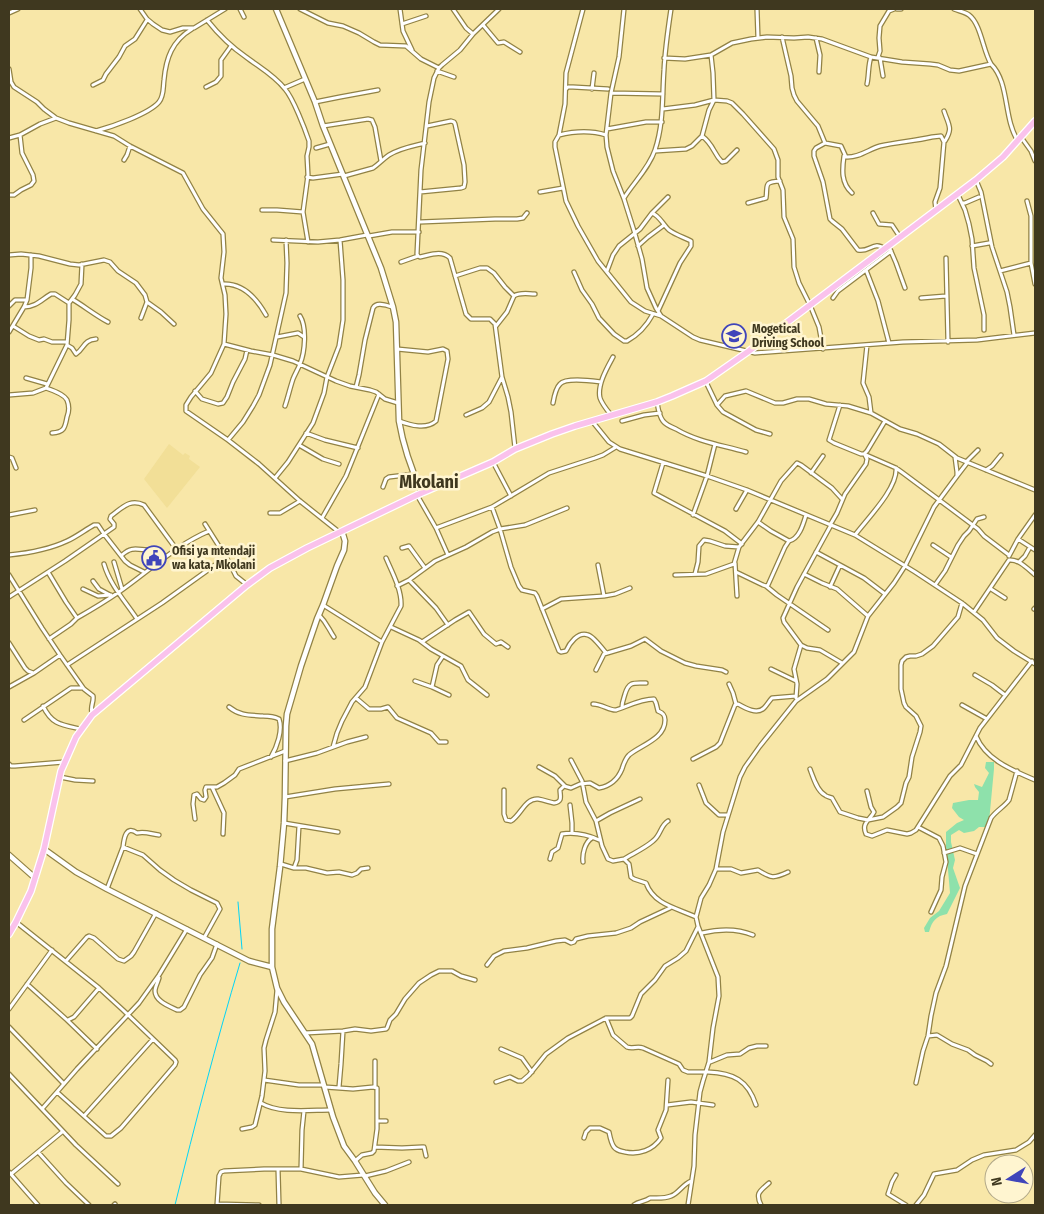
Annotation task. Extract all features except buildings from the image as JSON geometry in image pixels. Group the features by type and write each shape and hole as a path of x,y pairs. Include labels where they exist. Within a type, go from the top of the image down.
{"highway":[{"path":"9,934 31,891 44,848 64,762 74,740 92,715 247,585 289,557 420,494 493,462 515,449 552,434 657,402 706,381 888,249 976,180 1020,139 1035,121"}],"street":[{"path":"9,13 18,9"},
{"path":"140,9 147,19 166,31 183,28 192,29"},
{"path":"96,131 113,126 158,104 163,94 166,64 179,38 225,9"},
{"path":"240,9 244,17"},
{"path":"276,9 306,79 323,126 381,268 394,307 401,435 420,494 448,555"},
{"path":"300,9 328,23 343,26 359,33 380,45 404,46 421,59 454,77"},
{"path":"400,9 402,24 412,51"},
{"path":"453,9 466,28 473,34"},
{"path":"418,256 421,170 429,102 434,78 438,69 460,50 473,34 499,9"},
{"path":"583,9 566,73 565,104 555,147 566,201 578,226 598,261 631,302 645,311 661,316 700,340 755,353 867,345 948,342 1035,333"},
{"path":"624,9 619,57 611,93 606,135 607,147 613,171 635,234 647,288 661,316"},
{"path":"624,199 630,187 646,168 655,151 662,122 664,58 671,9"},
{"path":"756,9 758,38"},
{"path":"884,76 879,58 880,26 889,11 901,9"},
{"path":"954,9 966,13 972,18 981,36 988,58 1001,78 1010,122 1015,136 1031,151 1035,161"},
{"path":"402,24 426,16"},
{"path":"93,85 103,80 125,46 135,39 147,19"},
{"path":"207,20 222,38 266,71 284,88 291,98 309,141 303,212 308,242"},
{"path":"483,25 498,43 504,42 520,52"},
{"path":"664,58 685,60 711,55 732,43 758,38 782,37 816,38 872,57 938,65 950,70 959,71 992,64"},
{"path":"782,37 792,76 794,95 818,126 825,143"},
{"path":"816,38 820,55 819,72"},
{"path":"206,88 216,82 221,76 220,60 231,46"},
{"path":"655,151 686,149 702,136 709,110 714,100 711,55"},
{"path":"867,84 869,62 872,57"},
{"path":"9,68 11,82 14,87 37,102 56,118 114,136 130,146 170,165 185,175 203,209 223,234 224,252 221,278 225,295 226,314 224,344 211,374 195,391 186,405 186,411 259,464 300,501 341,532 345,541 344,550 301,666 287,714 284,823 281,864 272,929 272,966 277,988 284,1002 312,1044 331,1110 344,1146 363,1176 385,1205"},
{"path":"592,89 594,73"},
{"path":"284,88 306,79"},
{"path":"566,89 568,87 608,89"},
{"path":"315,102 378,90"},
{"path":"611,93 663,94"},
{"path":"663,109 695,105 714,100 728,101 743,114 770,144 777,155 777,174 784,196 784,217 793,239 794,267 820,332 822,349"},
{"path":"936,211 935,202 940,188 944,142 950,133 944,111"},
{"path":"9,138 20,135 56,118"},
{"path":"323,126 372,120 381,161"},
{"path":"420,192 461,188 464,187 465,182 464,165 454,122 427,126"},
{"path":"607,129 646,122 662,122"},
{"path":"559,135 582,131 606,135"},
{"path":"9,195 14,195 31,186 34,181 22,153 20,135"},
{"path":"702,136 710,142 722,162 726,161 737,150"},
{"path":"845,155 852,157 880,146 932,137 940,136 944,142"},
{"path":"307,177 343,175 373,168 386,156 399,150 425,143"},
{"path":"852,193 848,189 843,176 845,155 841,146 825,143 816,148 814,156 823,182 830,219 842,229 858,250 863,251 877,245 888,249 896,263 905,288"},
{"path":"316,148 331,144"},
{"path":"124,160 130,146"},
{"path":"976,180 992,247 1010,307 1014,335"},
{"path":"748,203 766,198 767,185 780,181"},
{"path":"540,192 563,188"},
{"path":"958,194 969,224 974,268 984,315 984,330"},
{"path":"606,270 619,246 635,234 668,197"},
{"path":"962,203 979,197"},
{"path":"1027,201 1032,223 1031,263 1035,284"},
{"path":"262,210 303,212"},
{"path":"420,222 520,219 527,213"},
{"path":"652,213 658,216 664,225 692,243 680,263 658,311"},
{"path":"873,213 878,224 892,225 901,237"},
{"path":"638,247 664,225"},
{"path":"273,240 308,242 340,240 392,232 419,232"},
{"path":"228,440 254,406 273,355 286,293 286,240"},
{"path":"275,478 313,423 319,410 327,377 338,346 343,320 340,240"},
{"path":"972,246 989,243"},
{"path":"833,298 888,249"},
{"path":"9,255 31,255 70,264 104,260 110,262 118,271 128,277 142,290 147,302 174,324"},
{"path":"9,332 24,307 26,300 31,255"},
{"path":"401,262 418,256 448,255 468,317 474,320 490,319 495,324 502,377 510,405 515,449"},
{"path":"946,258 948,342"},
{"path":"1000,271 1031,263"},
{"path":"9,395 33,393 46,386 67,344 69,303 81,284 82,264"},
{"path":"454,276 480,268 487,268 494,273 514,296"},
{"path":"866,270 878,300 889,344"},
{"path":"574,272 596,314 621,339 627,341 641,331 653,314"},
{"path":"223,284 237,286 246,291 266,315"},
{"path":"496,327 507,312 514,296 521,293 535,294"},
{"path":"24,307 36,305 53,294 69,303"},
{"path":"921,298 946,296"},
{"path":"72,299 108,322"},
{"path":"9,306 15,300 26,300"},
{"path":"141,318 147,302"},
{"path":"356,387 374,306 378,304 394,307"},
{"path":"285,406 303,353 303,322 300,316"},
{"path":"13,326 28,336 39,340 44,339 67,344 76,354 86,342 96,339"},
{"path":"277,337 296,333 304,337"},
{"path":"224,344 273,355 300,364 336,381 370,390 398,403"},
{"path":"867,345 863,383 869,397 871,413"},
{"path":"397,349 428,352 443,349 447,351 448,359 436,421 423,426 399,421"},
{"path":"195,391 206,401 218,404 223,403 248,350"},
{"path":"612,415 600,398 601,382 613,357"},
{"path":"466,415 490,402 502,377"},
{"path":"26,378 46,386 67,400 69,413 66,424 61,430 52,433"},
{"path":"552,403 560,383 563,381 601,382"},
{"path":"706,381 717,405 723,412 756,430 770,434"},
{"path":"717,405 725,396 746,391 775,402 783,403 797,399 809,399 826,404 848,406 871,413 900,429 939,444 955,457 1035,490"},
{"path":"322,518 343,482 379,394"},
{"path":"657,402 664,422 673,428 694,438 746,452"},
{"path":"840,405 829,440 896,468 981,531 985,537 1009,555"},
{"path":"622,422 644,415 660,413"},
{"path":"592,421 609,442 616,447 747,490 855,535 962,603 983,620 997,638 1014,651 1034,662 1005,695 980,728 960,765 950,776 918,828 907,834 887,830 872,836 866,834 864,830 866,823 874,812 867,791"},
{"path":"865,454 885,421"},
{"path":"306,433 358,448"},
{"path":"693,515 707,476 715,444"},
{"path":"299,445 323,459 339,464"},
{"path":"436,528 492,507 549,473 603,455 616,447"},
{"path":"688,1205 694,1166 699,1103 709,1062 713,1028 719,1002 719,982 716,970 712,964 696,917 701,898 716,869 723,832 740,777 760,746 796,701 827,679 854,652 868,616 905,566 934,507 978,450"},
{"path":"842,664 820,650 801,645 782,618 837,514 842,499 866,464 865,454"},
{"path":"986,470 1001,455"},
{"path":"811,473 823,456"},
{"path":"9,457 12,458 16,468"},
{"path":"955,457 957,476"},
{"path":"493,462 511,496"},
{"path":"663,463 654,493 725,531 742,544"},
{"path":"737,596 735,563 739,547 758,522 781,480 796,464 800,464 832,488 842,499"},
{"path":"855,535 883,501 896,477 896,468"},
{"path":"383,487 386,479 389,477 415,474"},
{"path":"736,509 747,490"},
{"path":"270,513 280,513 300,501"},
{"path":"9,597 114,527 111,516 128,503 141,503 147,508 177,550"},
{"path":"492,507 519,586 522,590 534,593 537,596 559,651 566,651 575,638 586,634 606,653"},
{"path":"397,586 425,568 492,532 525,525 567,508"},
{"path":"9,514 34,510"},
{"path":"766,586 771,580 785,547 789,541 796,538 806,515"},
{"path":"974,612 991,589 1009,560 1009,555 1018,539 1035,515"},
{"path":"936,585 958,545 977,520 984,517"},
{"path":"758,522 771,532 789,541"},
{"path":"205,524 236,576 247,585"},
{"path":"9,556 52,547 69,540 94,525 98,525 130,564 144,572"},
{"path":"49,639 77,618 121,591 144,572 209,531"},
{"path":"1018,539 1035,550"},
{"path":"695,574 699,546 704,540 725,546 739,547"},
{"path":"933,545 951,556"},
{"path":"402,548 409,546 425,568"},
{"path":"1019,562 1030,547"},
{"path":"122,555 131,549 146,550"},
{"path":"816,552 869,581 885,594"},
{"path":"334,747 337,733 347,710 365,687 382,642 401,606 397,586 386,558"},
{"path":"1009,560 1019,562 1035,575"},
{"path":"114,562 121,591 137,619"},
{"path":"67,665 162,603 215,565 221,562 229,562"},
{"path":"674,575 706,574 735,563"},
{"path":"104,564 115,588 121,591"},
{"path":"598,564 604,596"},
{"path":"830,587 840,565"},
{"path":"48,572 77,618"},
{"path":"736,572 766,586 828,630"},
{"path":"804,574 837,589 868,616"},
{"path":"9,575 60,655 83,688 93,696 90,708 92,715"},
{"path":"409,580 436,608 448,625"},
{"path":"94,581 99,589 112,595"},
{"path":"542,609 561,599 604,596 630,588"},
{"path":"84,589 98,596 112,595"},
{"path":"991,589 1005,598"},
{"path":"810,769 820,792 832,798 840,812 868,820 883,817 901,803 921,726 918,719 904,703 902,661 906,657 922,654 933,646 958,617 962,603"},
{"path":"323,605 382,642"},
{"path":"422,642 469,612 487,638 496,644 502,643 508,647"},
{"path":"319,615 329,626 330,632 334,637"},
{"path":"391,627 422,642 462,667 468,680 487,695"},
{"path":"596,670 602,656 606,653 631,646 645,639 661,651 685,663 726,672"},
{"path":"9,643 25,668 34,673"},
{"path":"796,701 794,669 801,645"},
{"path":"9,687 60,655"},
{"path":"432,687 437,665 443,656"},
{"path":"771,669 796,682"},
{"path":"975,675 1005,695"},
{"path":"415,681 449,695"},
{"path":"622,707 629,685 646,683"},
{"path":"693,759 720,743 736,704 734,693 729,684"},
{"path":"24,720 71,688 83,688"},
{"path":"736,704 753,711 760,711 764,709 772,698 796,696"},
{"path":"356,698 369,710 388,707 394,717 431,733 439,742 446,742"},
{"path":"539,767 555,776 565,786 571,788 583,783 590,783 599,788 613,782 627,757 655,738 664,726 664,716 662,712 658,711 656,703 652,699 614,710 600,704 593,704"},
{"path":"962,705 987,719"},
{"path":"43,706 50,719 55,722 82,729"},
{"path":"229,707 242,715 272,716 279,719 278,737 270,757"},
{"path":"976,736 987,753 1007,767 1035,780"},
{"path":"286,761 366,737"},
{"path":"195,819 193,796 197,794 204,800 208,787 217,787 235,775 239,769 285,751"},
{"path":"571,760 583,783 586,802 596,822 600,840 608,859 613,861 624,859 654,840 660,833 663,825 668,821"},
{"path":"9,764 15,766 64,762"},
{"path":"916,1083 928,1036 936,993 946,966 965,886 991,818 1009,800 1017,772"},
{"path":"60,777 93,781"},
{"path":"285,797 335,789 389,784"},
{"path":"699,785 706,803 720,815 728,815"},
{"path":"504,790 504,814 506,820 511,821 515,819 531,800 557,802 561,798 560,790 565,786"},
{"path":"212,787 224,813 223,834"},
{"path":"596,822 640,799"},
{"path":"570,805 572,833"},
{"path":"284,823 338,832"},
{"path":"294,868 297,860 298,826"},
{"path":"918,828 939,838 946,862 941,890 932,912"},
{"path":"107,889 128,831 158,834"},
{"path":"550,859 552,852 559,847 562,835 572,833 600,840"},
{"path":"583,862 582,857 588,842 593,837"},
{"path":"123,847 143,855 174,880 217,903 220,910 204,938"},
{"path":"44,848 76,872 107,889 249,961 272,966"},
{"path":"944,853 960,848 977,854"},
{"path":"9,855 35,878"},
{"path":"624,859 628,864 631,876 638,881 645,882 651,894 671,908 696,917"},
{"path":"281,864 294,868 352,875 361,869 368,868"},
{"path":"716,869 731,869 742,873 756,870 774,878 788,872"},
{"path":"487,965 494,956 504,951 556,941 565,940 571,943 576,939 588,936 616,933 631,928 671,908"},
{"path":"66,961 89,936 94,938 118,959 124,961 134,952 156,913"},
{"path":"16,922 99,988 175,1060 176,1064 114,1135 107,1136 57,1092"},
{"path":"496,1082 510,1077 522,1082 546,1054 568,1038 606,1018 628,1018 632,1016 641,994 655,980 665,966 686,951 698,926"},
{"path":"42,1109 144,997 187,929"},
{"path":"702,934 717,930 733,930 753,934"},
{"path":"159,975 155,989 156,994 161,1001 180,1010 184,1007 200,975 212,958 217,944"},
{"path":"9,1009 52,950"},
{"path":"305,1033 343,1032 350,1029 371,1031 386,1029 405,999 431,975 439,971 452,971 475,980"},
{"path":"27,984 97,1049"},
{"path":"67,1020 74,1017 99,988"},
{"path":"242,1129 254,1125 261,1103 264,1080 264,1048 275,1012 277,988"},
{"path":"606,1018 614,1035 627,1047 644,1048 679,1064 688,1072 716,1072 740,1080 750,1090 756,1105"},
{"path":"9,1027 64,1084"},
{"path":"339,1087 343,1032"},
{"path":"928,1036 937,1035 991,1064"},
{"path":"84,1116 153,1039"},
{"path":"709,1062 727,1055 740,1054 749,1048 766,1046"},
{"path":"501,1049 522,1058 532,1072"},
{"path":"354,1161 362,1155 373,1152 375,1147 377,1088 375,1087 375,1061"},
{"path":"9,1074 62,1132 118,1184"},
{"path":"264,1080 299,1086 353,1089 375,1087"},
{"path":"584,1138 590,1128 600,1128 609,1132 613,1145 617,1150 634,1154 654,1146 661,1136 658,1130 667,1105 668,1080"},
{"path":"667,1105 684,1102 713,1105"},
{"path":"261,1103 270,1107 304,1111 331,1110"},
{"path":"301,1169 304,1111"},
{"path":"377,1121 386,1121"},
{"path":"38,1205 10,1173 62,1132"},
{"path":"916,1205 924,1195 934,1174 957,1170 984,1155 1016,1150 1029,1142 1035,1135"},
{"path":"375,1147 424,1147 426,1156"},
{"path":"38,1152 66,1184 89,1205"},
{"path":"259,1205 217,1205 219,1176 221,1172 255,1169 301,1169 339,1177 363,1176 386,1171 409,1162"},
{"path":"278,1169 279,1205"},
{"path":"896,1176 888,1194 906,1205"},
{"path":"634,1205 650,1198 658,1199 671,1196 692,1181"},
{"path":"761,1205 758,1195 769,1182"}],"shaded area":[{"path":"169,444 183,455 185,453 190,456 189,459 200,467 167,508 144,479"}],"green space":[{"path":"986,762 994,762 989,822 987,827 979,827 974,831 964,833 959,830 951,835 955,860 953,868 960,888 947,914 937,918 929,932 925,932 924,928 930,918 939,911 950,893 946,832 964,820 952,808 953,803 978,800 979,792 974,784 982,787 989,773 985,768"}],"waterway":[{"path":"238,902 242,949"},
{"path":"175,1205 240,963"}],"place":[{"name":"Mogetical Driving School","path":"734,336"},
{"name":"Ofisi ya mtendaji wa kata, Mkolani","path":"154,558"}],"district":[{"name":"Mkolani","path":"429,482"}]}
